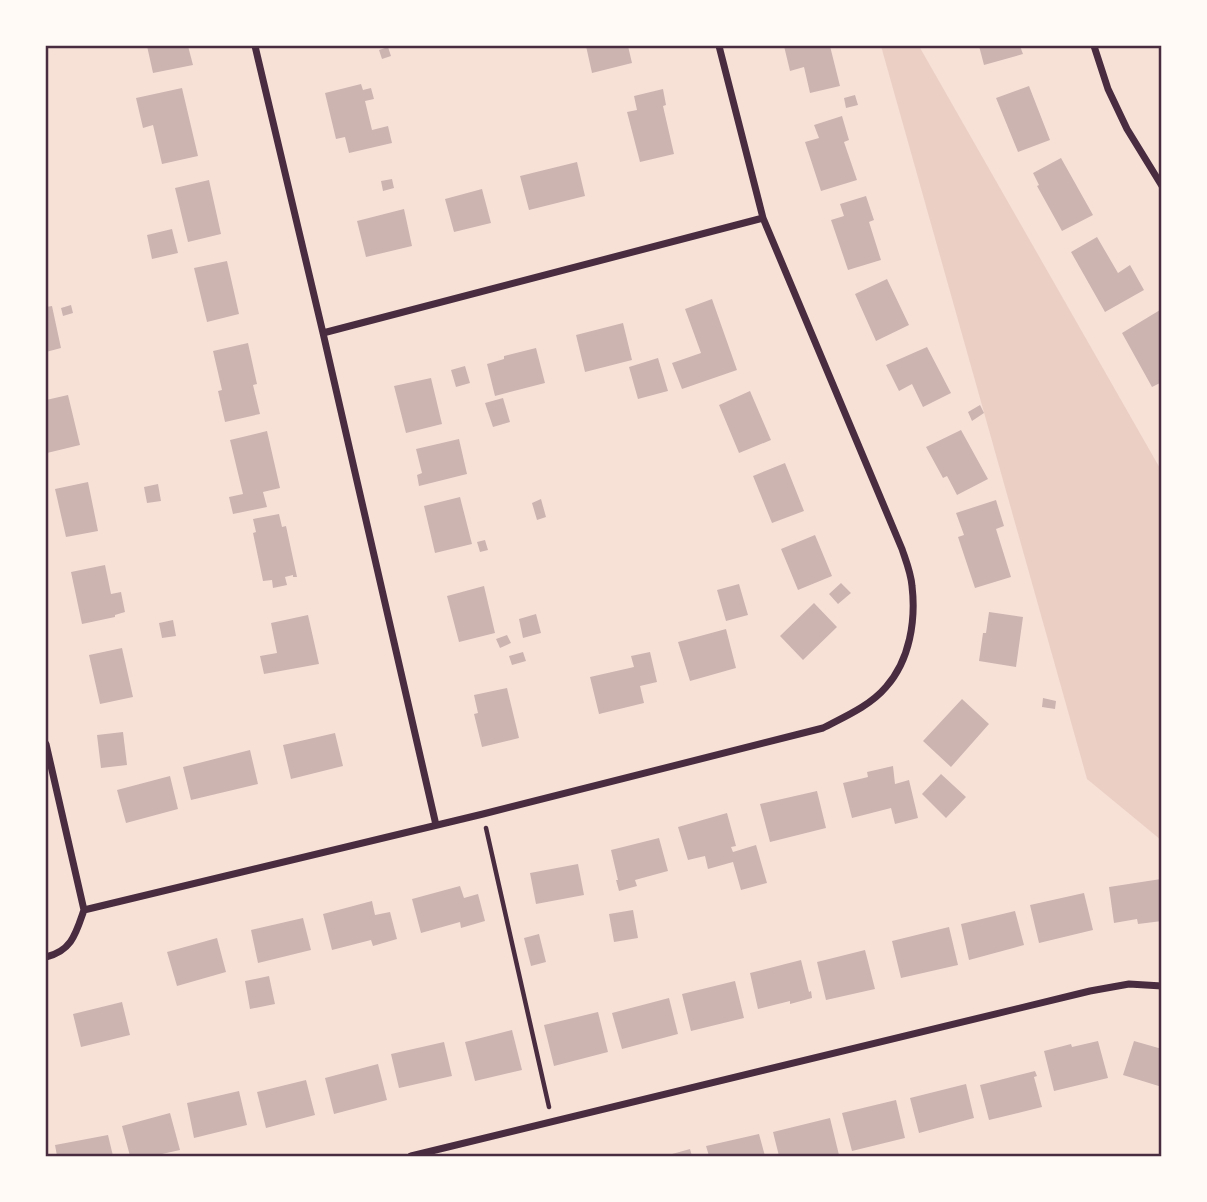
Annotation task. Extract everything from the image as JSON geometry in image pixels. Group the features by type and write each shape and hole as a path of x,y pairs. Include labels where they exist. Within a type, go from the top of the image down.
{"street":[{"path":"255,46 436,825"},
{"path":"84,910 483,814 823,728 860,709 886,688 901,665 909,642 914,616 912,583 902,549 763,218 719,46"},
{"path":"1094,46 1108,89 1127,129 1161,186"},
{"path":"323,333 763,218"},
{"path":"46,744 84,910 75,934 65,949 46,957"},
{"path":"411,1157 1090,991 1129,984 1161,986"}],"path":[{"path":"483,814 552,1121"}],"shaded area":[{"path":"881,46 919,46 1161,470 1161,840 1087,779"}],"building":[{"path":"147,46 188,46 193,65 153,73"},
{"path":"586,46 628,46 632,63 592,73"},
{"path":"784,46 830,46 840,86 810,93 804,67 790,71"},
{"path":"979,46 1020,46 1023,54 984,65"},
{"path":"388,47 391,56 382,59 379,50"},
{"path":"361,84 363,90 371,88 374,99 365,101 372,130 388,126 392,143 349,153 345,137 336,139 325,93"},
{"path":"1029,86 1050,140 1018,152 996,98"},
{"path":"182,88 198,156 162,164 153,125 143,128 136,98"},
{"path":"663,89 666,105 663,106 674,154 640,162 627,112 637,110 634,96"},
{"path":"855,95 858,105 846,108 844,98"},
{"path":"842,116 849,140 844,142 857,180 821,191 805,142 819,138 814,125"},
{"path":"1061,158 1093,215 1062,231 1037,186 1039,185 1033,173"},
{"path":"577,162 585,196 529,210 520,176"},
{"path":"392,179 394,188 383,191 381,181"},
{"path":"209,180 221,234 188,242 175,188"},
{"path":"482,189 491,223 454,232 445,199"},
{"path":"866,196 874,220 869,222 881,260 848,270 831,220 844,216 840,204"},
{"path":"404,209 412,246 366,257 357,221"},
{"path":"172,229 178,253 152,259 147,235"},
{"path":"1097,237 1118,273 1130,265 1144,290 1105,312 1071,252"},
{"path":"227,261 239,314 207,322 194,268"},
{"path":"887,279 909,325 876,341 855,294"},
{"path":"712,299 737,370 682,389 672,363 701,353 685,309"},
{"path":"71,305 73,313 63,316 61,308"},
{"path":"52,306 61,348 46,352 46,307"},
{"path":"1160,310 1162,382 1152,387 1122,333"},
{"path":"623,323 632,360 585,372 576,335"},
{"path":"248,343 260,414 225,422 218,391 222,390 213,351"},
{"path":"927,347 951,393 923,407 912,384 899,391 886,365"},
{"path":"536,348 545,383 495,396 487,364 504,359 504,356"},
{"path":"658,358 668,391 638,399 629,367"},
{"path":"465,366 470,383 456,387 451,370"},
{"path":"431,378 442,424 406,433 394,386"},
{"path":"750,391 771,440 739,453 719,405"},
{"path":"68,395 80,445 47,453 46,400"},
{"path":"503,398 510,422 493,427 485,403"},
{"path":"980,405 984,413 972,421 968,412"},
{"path":"961,430 988,479 957,495 947,476 943,478 926,447"},
{"path":"267,431 280,488 263,492 267,507 233,514 229,497 243,494 230,440"},
{"path":"459,439 467,474 419,486 417,475 422,473 416,449"},
{"path":"785,463 804,511 772,523 753,476"},
{"path":"88,482 98,531 66,537 55,489"},
{"path":"158,484 161,501 147,503 144,487"},
{"path":"460,497 472,544 435,553 424,506"},
{"path":"541,499 546,517 537,520 532,503"},
{"path":"996,500 1004,526 996,529 1011,577 975,588 958,537 964,535 956,513"},
{"path":"279,514 282,527 286,526 297,577 285,577 287,585 273,588 272,580 263,581 253,533 256,532 253,519"},
{"path":"815,535 832,576 798,590 781,549"},
{"path":"485,540 488,550 480,552 477,542"},
{"path":"105,565 111,594 121,592 125,612 115,617 82,624 71,572"},
{"path":"841,583 851,593 838,604 829,594"},
{"path":"739,584 748,615 726,621 717,590"},
{"path":"484,586 495,633 459,642 447,596"},
{"path":"814,603 837,627 803,660 780,636"},
{"path":"989,612 1023,617 1016,667 979,661"},
{"path":"536,614 541,633 523,638 519,619"},
{"path":"308,615 319,664 264,674 260,656 277,653 271,623"},
{"path":"173,620 176,636 162,638 159,623"},
{"path":"726,629 736,668 690,681 678,642"},
{"path":"507,635 511,643 500,648 496,639"},
{"path":"122,648 133,697 100,704 89,655"},
{"path":"523,652 526,661 512,665 509,656"},
{"path":"650,652 657,682 640,686 644,703 599,714 590,677 634,667 631,656"},
{"path":"507,688 519,738 482,747 474,714 478,713 474,695"},
{"path":"1043,698 1056,701 1055,709 1042,707"},
{"path":"962,699 989,724 951,767 923,741"},
{"path":"123,732 127,765 101,768 97,735"},
{"path":"335,733 343,766 291,779 283,745"},
{"path":"250,750 258,784 191,800 183,767"},
{"path":"893,766 895,784 909,780 918,818 895,824 891,808 852,818 843,783 868,777 867,772"},
{"path":"941,774 966,797 946,818 922,794"},
{"path":"170,776 178,809 126,823 117,790"},
{"path":"817,791 826,828 770,842 760,804"},
{"path":"727,813 736,846 731,847 733,852 756,845 767,883 741,890 733,862 708,869 705,856 688,860 678,827"},
{"path":"659,838 668,871 635,880 637,886 619,891 611,850"},
{"path":"578,864 584,895 536,904 530,873"},
{"path":"1161,879 1162,921 1138,924 1137,919 1114,923 1109,887"},
{"path":"460,886 464,898 478,894 485,921 461,928 460,922 421,933 412,899"},
{"path":"1084,893 1093,930 1039,943 1030,905"},
{"path":"372,901 375,915 390,912 397,939 373,946 371,940 332,950 323,914"},
{"path":"633,910 638,938 614,942 609,914"},
{"path":"1015,911 1024,945 969,960 961,924"},
{"path":"303,918 311,950 258,963 251,930"},
{"path":"949,927 958,965 901,978 892,941"},
{"path":"539,934 546,962 531,966 524,938"},
{"path":"217,938 226,972 177,986 167,952"},
{"path":"865,950 875,989 826,1000 817,962"},
{"path":"801,960 812,998 758,1009 750,973"},
{"path":"269,976 275,1004 250,1009 245,981"},
{"path":"735,981 744,1018 691,1031 682,994"},
{"path":"669,998 678,1034 622,1049 612,1013"},
{"path":"122,1002 130,1035 81,1047 73,1014"},
{"path":"598,1012 608,1052 554,1066 544,1025"},
{"path":"512,1030 522,1070 475,1081 465,1042"},
{"path":"1098,1041 1108,1078 1054,1091 1044,1051"},
{"path":"1134,1041 1162,1049 1162,1087 1123,1075"},
{"path":"444,1042 452,1076 399,1088 391,1054"},
{"path":"378,1064 387,1100 334,1114 325,1078"},
{"path":"1035,1071 1037,1076 1034,1077 1042,1107 989,1120 980,1085"},
{"path":"306,1080 315,1115 266,1128 257,1092"},
{"path":"966,1084 974,1118 919,1133 910,1098"},
{"path":"239,1091 247,1125 194,1138 187,1103"},
{"path":"896,1100 905,1138 852,1151 842,1113"},
{"path":"170,1113 180,1150 153,1156 130,1156 122,1126"},
{"path":"830,1118 839,1155 779,1156 773,1132"},
{"path":"759,1134 765,1156 709,1156 706,1146"},
{"path":"108,1135 113,1156 57,1156 55,1145"},
{"path":"690,1149 692,1156 665,1156"}]}
